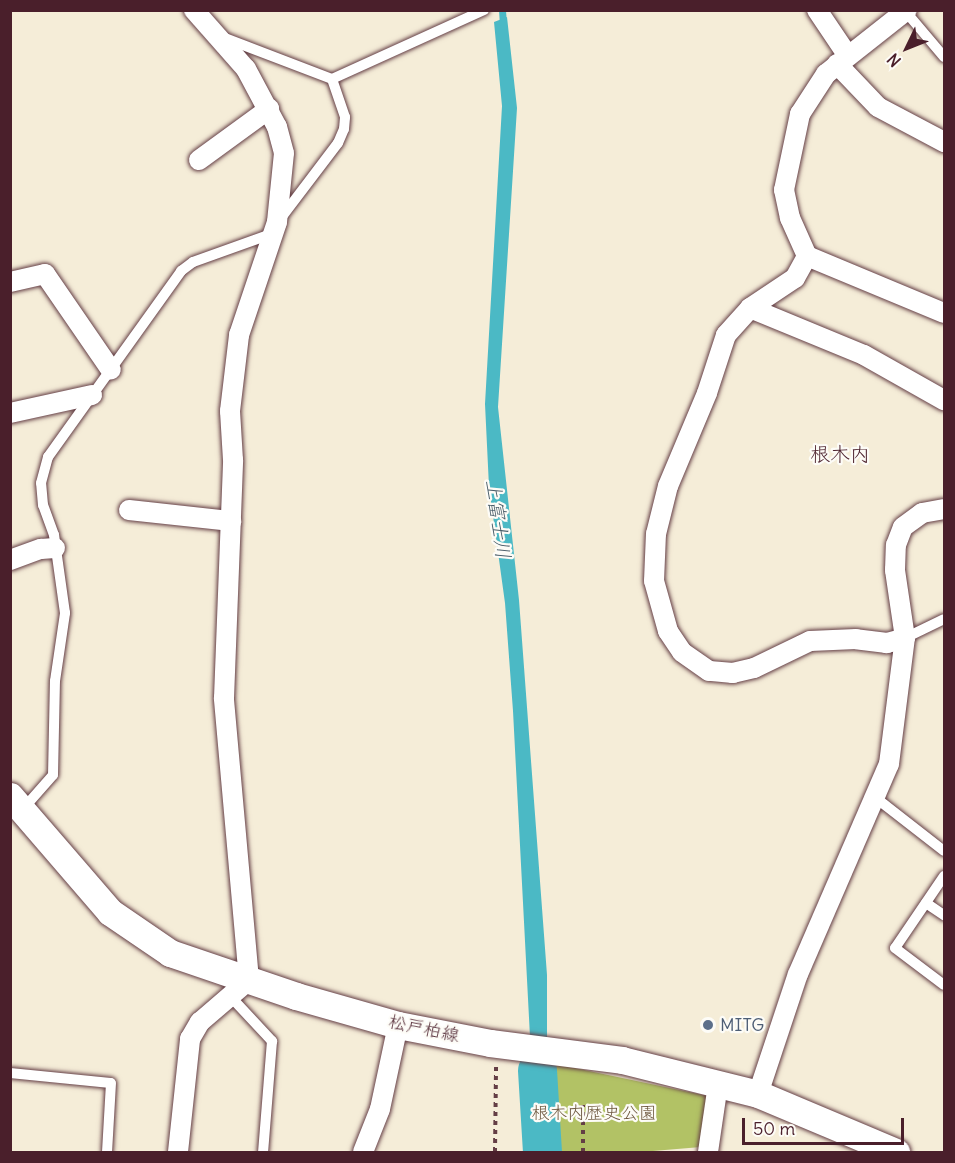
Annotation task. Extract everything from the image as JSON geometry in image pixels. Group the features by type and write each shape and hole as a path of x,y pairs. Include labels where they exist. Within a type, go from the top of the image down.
{"main road":[{"name":"松戸柏線","path":"16,803 83,884 137,934 239,988 398,1025 490,1043 622,1060 758,1094 896,1152"}],"street":[{"path":"178,1152 190,1039 200,1022 239,988 224,698 233,460 230,411 234,359 276,228 284,153 269,109 246,69 194,10"},
{"path":"817,10 843,60 878,107 945,142"},
{"path":"906,11 843,60 817,85 800,114 784,179 790,218 807,256 945,313"},
{"path":"199,160 269,109"},
{"path":"807,256 789,283 750,308 726,335 661,512 654,581 668,631 699,666 733,673 754,668 810,641 846,639 887,643 904,638"},
{"path":"10,282 45,274 111,370"},
{"path":"750,308 864,355 945,400"},
{"path":"10,413 92,395"},
{"path":"758,1094 798,974 876,798 892,747 904,638 895,570 896,544 903,527 922,513 945,509"},
{"path":"129,510 231,521"},
{"path":"10,561 41,549 55,548"},
{"path":"363,1152 380,1109 398,1025"},
{"path":"708,1152 718,1084"}],"lane":[{"path":"217,35 332,79 483,10"},
{"path":"906,11 945,57"},
{"path":"16,803 54,776 55,681 65,613 55,548 41,483 48,457 181,271 193,261 276,228 338,143 345,117 332,79"},
{"path":"904,638 945,619"},
{"path":"876,798 945,851"},
{"path":"945,876 895,948 945,985"},
{"path":"926,903 945,915"},
{"path":"239,988 272,1041 263,1152"},
{"path":"10,1073 111,1083 107,1152"}],"path":[{"path":"495,1152 496,1057"},
{"path":"583,1105 583,1152"}],"green space":[{"name":"根木内歴史公園","path":"551,1063 708,1096 701,1147 641,1152 550,1152"}],"water":[{"path":"507,17 517,108 498,407 519,600 547,975 547,1040 530,1037 513,711 505,603 489,487 485,404 502,106 494,22"},
{"path":"528,1075 547,1079 547,1152 535,1152 525,1137"}],"waterway":[{"name":"上富士川","path":"502,10 503,26"},
{"name":"上富士川","path":"537,1070 542,1152"}],"place":[{"name":"MITG","path":"708,1025"}],"district":[{"name":"根木内","path":"840,453"}]}
